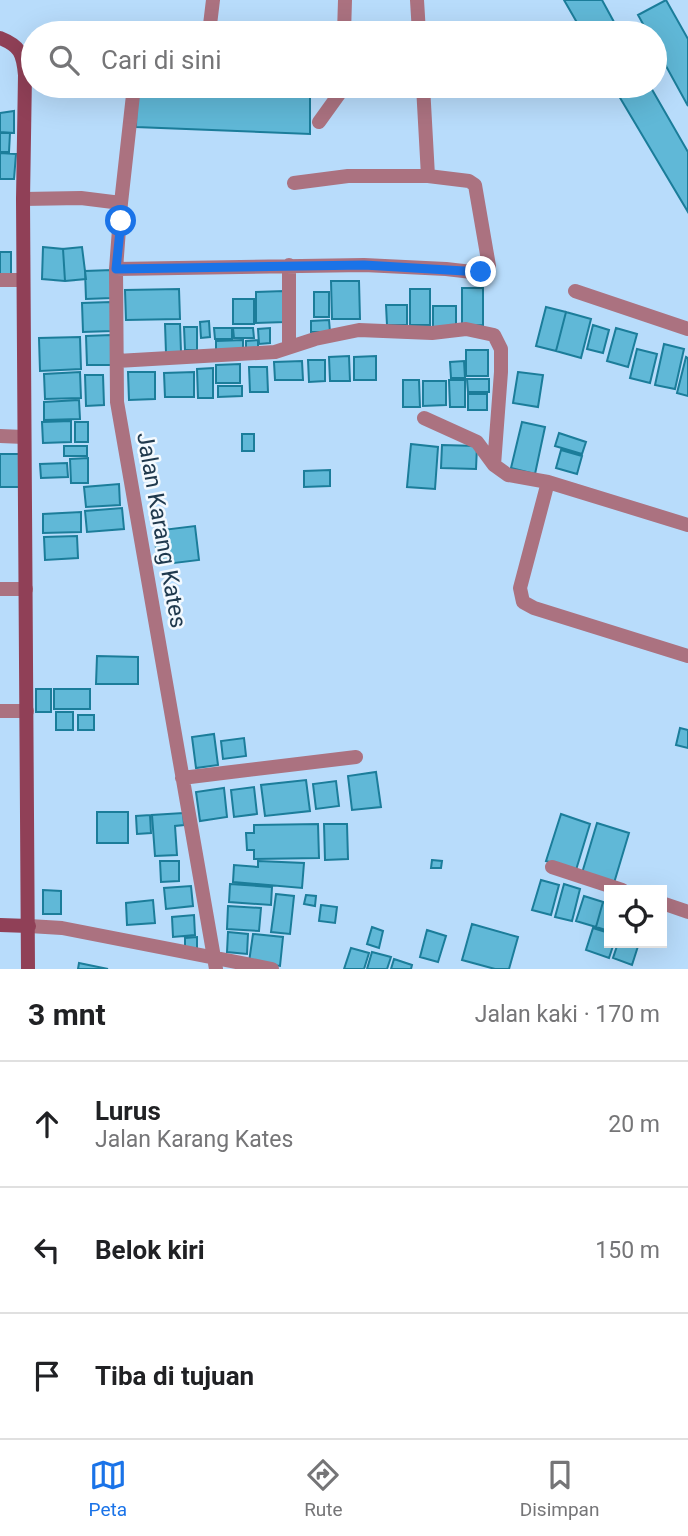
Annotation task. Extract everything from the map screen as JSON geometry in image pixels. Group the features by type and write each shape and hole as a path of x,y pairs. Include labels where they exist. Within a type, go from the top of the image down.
{"street":[{"path":"210,21 213,0"},
{"path":"344,21 345,0"},
{"path":"417,0 418,21"},
{"path":"0,38 15,44 21,54"},
{"path":"24,98 28,969"},
{"name":"Jalan Karang Kates","path":"133,98 116,269 117,402 216,964"},
{"path":"319,122 335,98"},
{"path":"424,98 428,176"},
{"path":"116,269 364,265 472,272 486,271 489,267 475,185 469,181 428,176 348,176 294,183"},
{"path":"23,199 81,198 121,204"},
{"path":"289,265 289,347"},
{"path":"0,279 23,280"},
{"path":"575,291 688,329"},
{"path":"117,361 275,352 359,330 432,333 466,329 495,335 501,349 501,372 494,465"},
{"path":"424,418 477,442 494,465 508,475 548,482 688,526"},
{"path":"0,436 24,437"},
{"path":"548,482 520,588 523,602 534,608 688,656"},
{"path":"0,589 26,589"},
{"path":"0,710 27,711"},
{"path":"182,778 356,757"},
{"path":"552,867 607,885"},
{"path":"667,905 688,912"},
{"path":"0,925 62,928 216,964 272,969"}],"building":[{"path":"564,0 602,0 613,21 576,21"},
{"path":"666,0 688,39 688,106 667,68 667,21 641,21 638,15"},
{"path":"137,98 310,98 310,134 136,127"},
{"path":"620,98 657,98 688,152 688,212"},
{"path":"14,111 14,133 0,132 0,113"},
{"path":"0,133 10,133 9,152 0,152"},
{"path":"0,153 16,154 14,179 0,179"},
{"path":"43,247 63,249 65,281 42,279"},
{"path":"82,247 86,279 65,281 63,249"},
{"path":"0,252 11,252 11,277 0,277"},
{"path":"112,270 112,298 86,299 85,271"},
{"path":"331,281 359,281 360,319 332,319"},
{"path":"462,288 483,288 483,325 462,326"},
{"path":"179,289 180,319 126,320 125,290"},
{"path":"410,289 430,289 430,325 410,325"},
{"path":"284,291 285,322 256,323 256,292"},
{"path":"314,292 329,292 329,317 314,317"},
{"path":"233,299 254,299 254,324 233,324"},
{"path":"111,302 112,331 83,332 82,303"},
{"path":"386,305 407,305 407,325 387,325"},
{"path":"433,306 456,306 456,327 433,327"},
{"path":"546,307 566,312 556,351 536,346"},
{"path":"566,312 591,319 581,358 556,351"},
{"path":"329,320 330,332 311,332 311,321"},
{"path":"209,321 210,337 201,338 200,322"},
{"path":"165,324 180,324 181,352 166,353"},
{"path":"593,325 609,330 603,353 587,349"},
{"path":"184,327 197,327 197,350 185,350"},
{"path":"214,328 232,328 232,339 215,339"},
{"path":"233,328 253,328 254,338 234,338"},
{"path":"270,328 270,343 259,344 258,329"},
{"path":"616,328 637,334 628,367 607,361"},
{"path":"111,335 112,365 87,365 86,336"},
{"path":"80,337 81,369 40,371 39,338"},
{"path":"243,340 243,351 216,352 216,341"},
{"path":"258,340 258,351 246,351 246,341"},
{"path":"664,344 684,349 675,389 655,385"},
{"path":"637,349 657,354 650,383 630,378"},
{"path":"466,350 488,350 488,376 466,376"},
{"path":"349,356 350,381 330,381 329,357"},
{"path":"376,356 376,380 354,380 354,357"},
{"path":"686,357 688,358 688,396 677,393"},
{"path":"308,360 325,360 325,381 309,382"},
{"path":"302,361 303,380 275,380 274,362"},
{"path":"464,361 465,378 451,378 450,362"},
{"path":"240,364 240,383 216,383 216,365"},
{"path":"249,367 267,367 268,392 250,392"},
{"path":"213,368 213,398 198,398 197,369"},
{"path":"80,372 81,398 45,399 44,374"},
{"path":"128,372 155,372 155,399 129,400"},
{"path":"194,372 194,397 165,397 164,373"},
{"path":"518,372 543,375 538,407 513,403"},
{"path":"85,375 103,375 104,405 86,406"},
{"path":"467,379 489,379 489,392 468,392"},
{"path":"403,380 419,380 420,407 403,407"},
{"path":"449,380 465,380 465,407 450,407"},
{"path":"423,381 446,381 446,405 423,406"},
{"path":"218,386 242,386 242,396 218,397"},
{"path":"468,394 487,394 487,410 468,410"},
{"path":"79,400 80,419 44,420 44,402"},
{"path":"71,421 71,442 43,443 42,422"},
{"path":"75,422 88,422 88,442 75,442"},
{"path":"522,422 545,427 535,474 511,468"},
{"path":"559,433 586,442 582,454 555,446"},
{"path":"242,434 254,434 254,451 242,451"},
{"path":"411,444 438,447 435,489 407,487"},
{"path":"442,445 477,446 476,469 441,468"},
{"path":"64,446 87,446 87,456 64,456"},
{"path":"561,450 582,456 577,474 556,468"},
{"path":"0,454 19,454 19,487 0,487"},
{"path":"88,458 88,483 71,483 70,459"},
{"path":"67,463 68,477 41,478 40,464"},
{"path":"330,470 330,486 304,487 304,471"},
{"path":"119,484 120,505 86,507 84,487"},
{"path":"122,508 124,529 87,532 85,511"},
{"path":"81,512 81,532 43,533 43,514"},
{"path":"195,526 199,560 158,565 154,531"},
{"path":"77,536 78,558 45,560 44,537"},
{"path":"97,656 138,657 138,684 96,684"},
{"path":"36,689 51,689 51,712 36,712"},
{"path":"54,689 90,689 90,709 54,709"},
{"path":"56,712 73,712 73,730 56,730"},
{"path":"78,715 94,715 94,730 78,730"},
{"path":"680,728 688,730 688,748 676,745"},
{"path":"214,734 218,765 196,768 192,737"},
{"path":"244,738 246,756 223,759 221,741"},
{"path":"376,772 381,807 352,810 348,776"},
{"path":"306,780 310,811 265,816 261,785"},
{"path":"336,781 339,806 316,809 313,784"},
{"path":"254,787 257,814 234,817 231,790"},
{"path":"224,788 227,817 200,821 196,792"},
{"path":"97,812 128,812 128,843 97,843"},
{"path":"183,813 184,825 175,826 177,855 155,856 152,815"},
{"path":"561,814 590,824 576,870 546,861"},
{"path":"150,815 151,833 137,834 136,816"},
{"path":"597,823 629,833 614,883 582,873"},
{"path":"318,824 319,858 254,859 254,850 247,850 246,833 254,833 254,825"},
{"path":"324,824 347,824 348,859 325,860"},
{"path":"432,860 442,861 441,868 431,868"},
{"path":"160,861 179,861 179,881 161,882"},
{"path":"258,861 304,863 302,888 233,882 234,865 258,867"},
{"path":"541,880 559,885 551,915 532,910"},
{"path":"230,884 272,887 271,905 229,902"},
{"path":"564,884 580,889 572,921 555,917"},
{"path":"191,886 193,906 166,909 164,888"},
{"path":"43,890 61,891 61,914 43,914"},
{"path":"276,894 294,896 290,934 271,932"},
{"path":"306,895 316,896 315,906 304,904"},
{"path":"584,896 603,902 596,927 576,921"},
{"path":"153,900 155,923 127,925 126,903"},
{"path":"603,902 604,929 596,927"},
{"path":"321,905 337,907 335,923 319,921"},
{"path":"228,906 261,908 259,931 227,929"},
{"path":"194,915 195,935 173,937 172,917"},
{"path":"472,924 518,937 509,969 495,969 462,960"},
{"path":"372,927 383,931 379,948 367,944"},
{"path":"593,928 604,931 604,948 612,948 609,958 586,950"},
{"path":"427,930 446,936 438,962 420,957"},
{"path":"228,932 248,934 247,954 227,952"},
{"path":"253,934 283,937 280,966 249,962"},
{"path":"197,937 197,950 185,950 185,938"},
{"path":"351,948 369,953 364,969 344,969"},
{"path":"616,948 637,948 632,965 613,958"},
{"path":"372,952 391,957 387,969 367,969"},
{"path":"394,959 412,965 411,969 391,969"},
{"path":"79,963 108,969 78,969"}],"route":[{"path":"121,221 116,269 364,265 481,272"}]}
